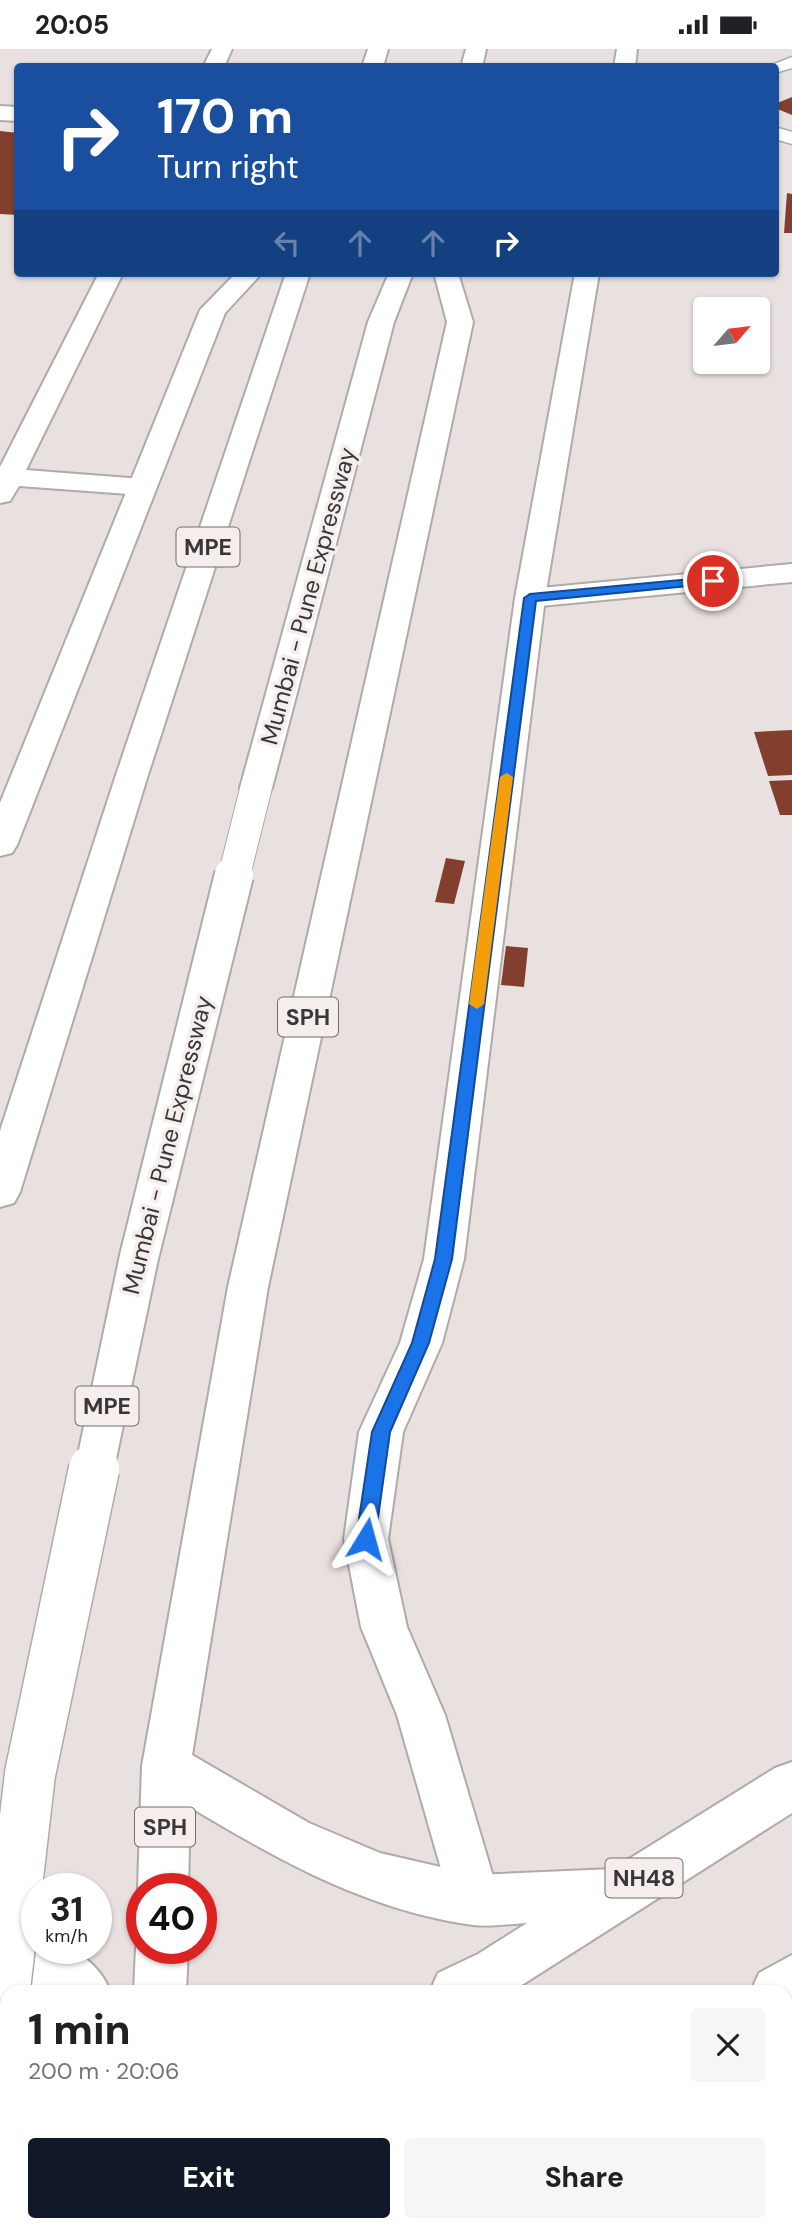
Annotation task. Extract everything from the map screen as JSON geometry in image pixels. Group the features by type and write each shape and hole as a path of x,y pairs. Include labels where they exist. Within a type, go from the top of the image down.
{"main road":[{"path":"109,277 3,483 142,488"},
{"path":"0,845 212,310 246,277"},
{"name":"MPE","path":"0,1192 131,778 297,277"},
{"name":"Mumbai - Pune Expressway","path":"5,1985 30,1774 139,1257 256,788 382,322 399,277"},
{"name":"SPH","path":"163,1873 166,1766 248,1287 460,322 447,277"},
{"path":"475,1900 421,1715 384,1627 366,1539 381,1432 421,1343 444,1259 530,598 586,277"},
{"path":"530,598 792,573"},
{"path":"166,1766 291,1840 378,1878 475,1900 619,1894"},
{"name":"NH48","path":"469,1985 496,1972 792,1785"},
{"path":"0,1941 76,1985"},
{"path":"160,1985 161,1964"}],"building":[{"path":"792,97 792,115 779,110 779,102"},
{"path":"0,131 14,133 14,215 0,214"},
{"path":"787,193 792,194 792,233 784,233"},
{"path":"792,730 792,775 768,776 754,732"},
{"path":"792,780 792,815 780,815 769,781"},
{"path":"446,858 465,861 454,904 435,902"},
{"path":"506,946 528,948 524,987 501,985"}],"slow traffic":[{"path":"477,1004 507,777"}],"route":[{"path":"366,1539 381,1432 421,1343 444,1259 530,598 713,581"}]}
